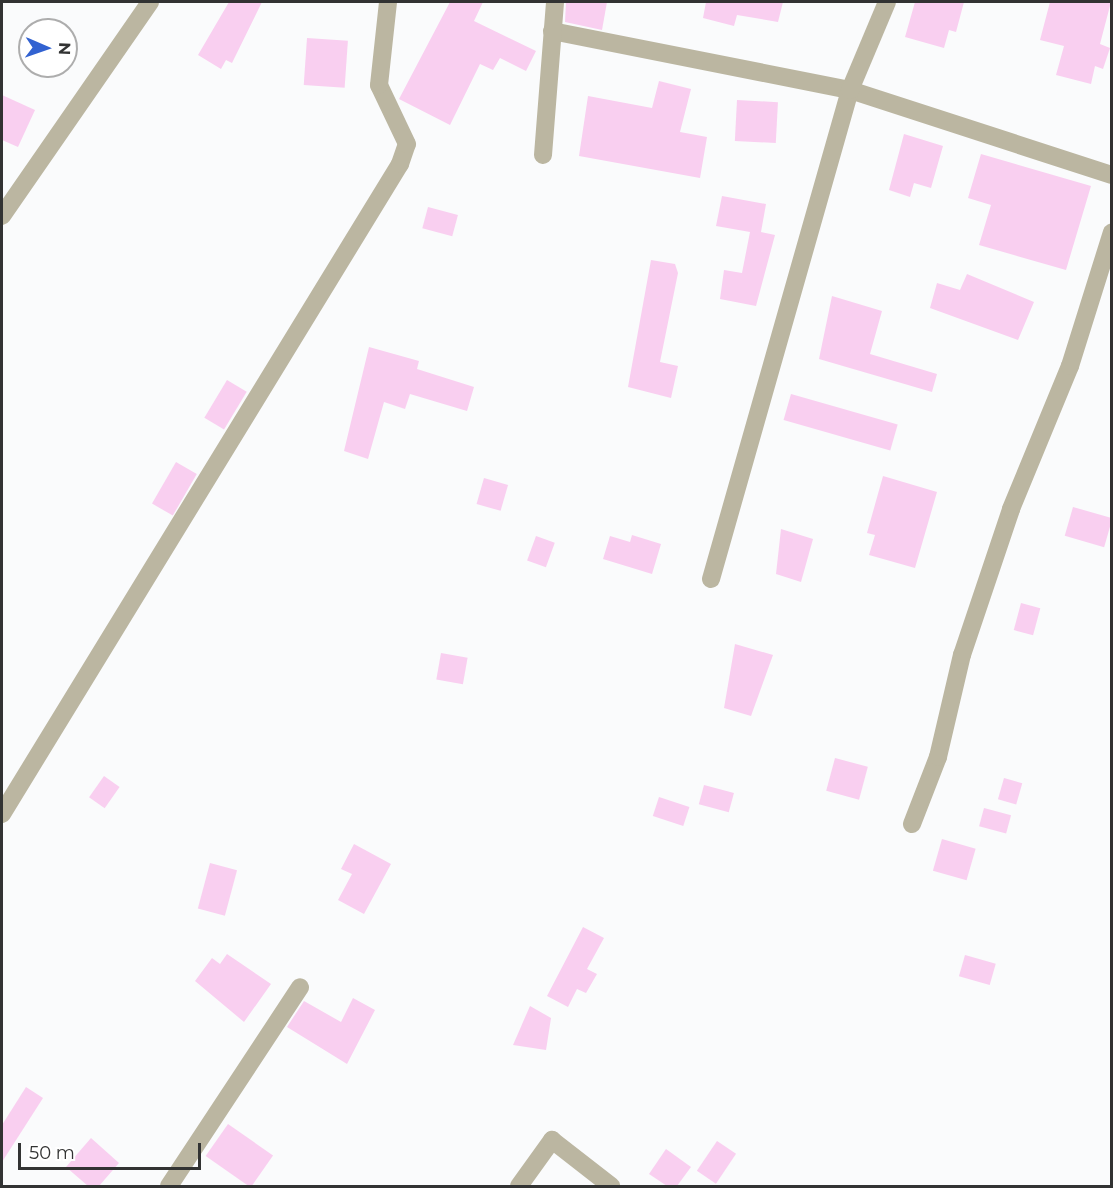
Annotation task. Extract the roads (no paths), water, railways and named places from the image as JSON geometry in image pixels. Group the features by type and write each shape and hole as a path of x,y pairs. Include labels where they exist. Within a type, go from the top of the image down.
{"street":[{"path":"2,216 150,2"},
{"path":"2,814 400,164 407,144 379,85 388,2"},
{"path":"543,155 555,2"},
{"path":"711,579 850,90 887,2"},
{"path":"552,31 850,90 1112,175"},
{"path":"912,824 938,757 962,655 1011,509 1070,366 1112,232"},
{"path":"169,1186 300,987"},
{"path":"519,1186 552,1140 611,1186"}]}
